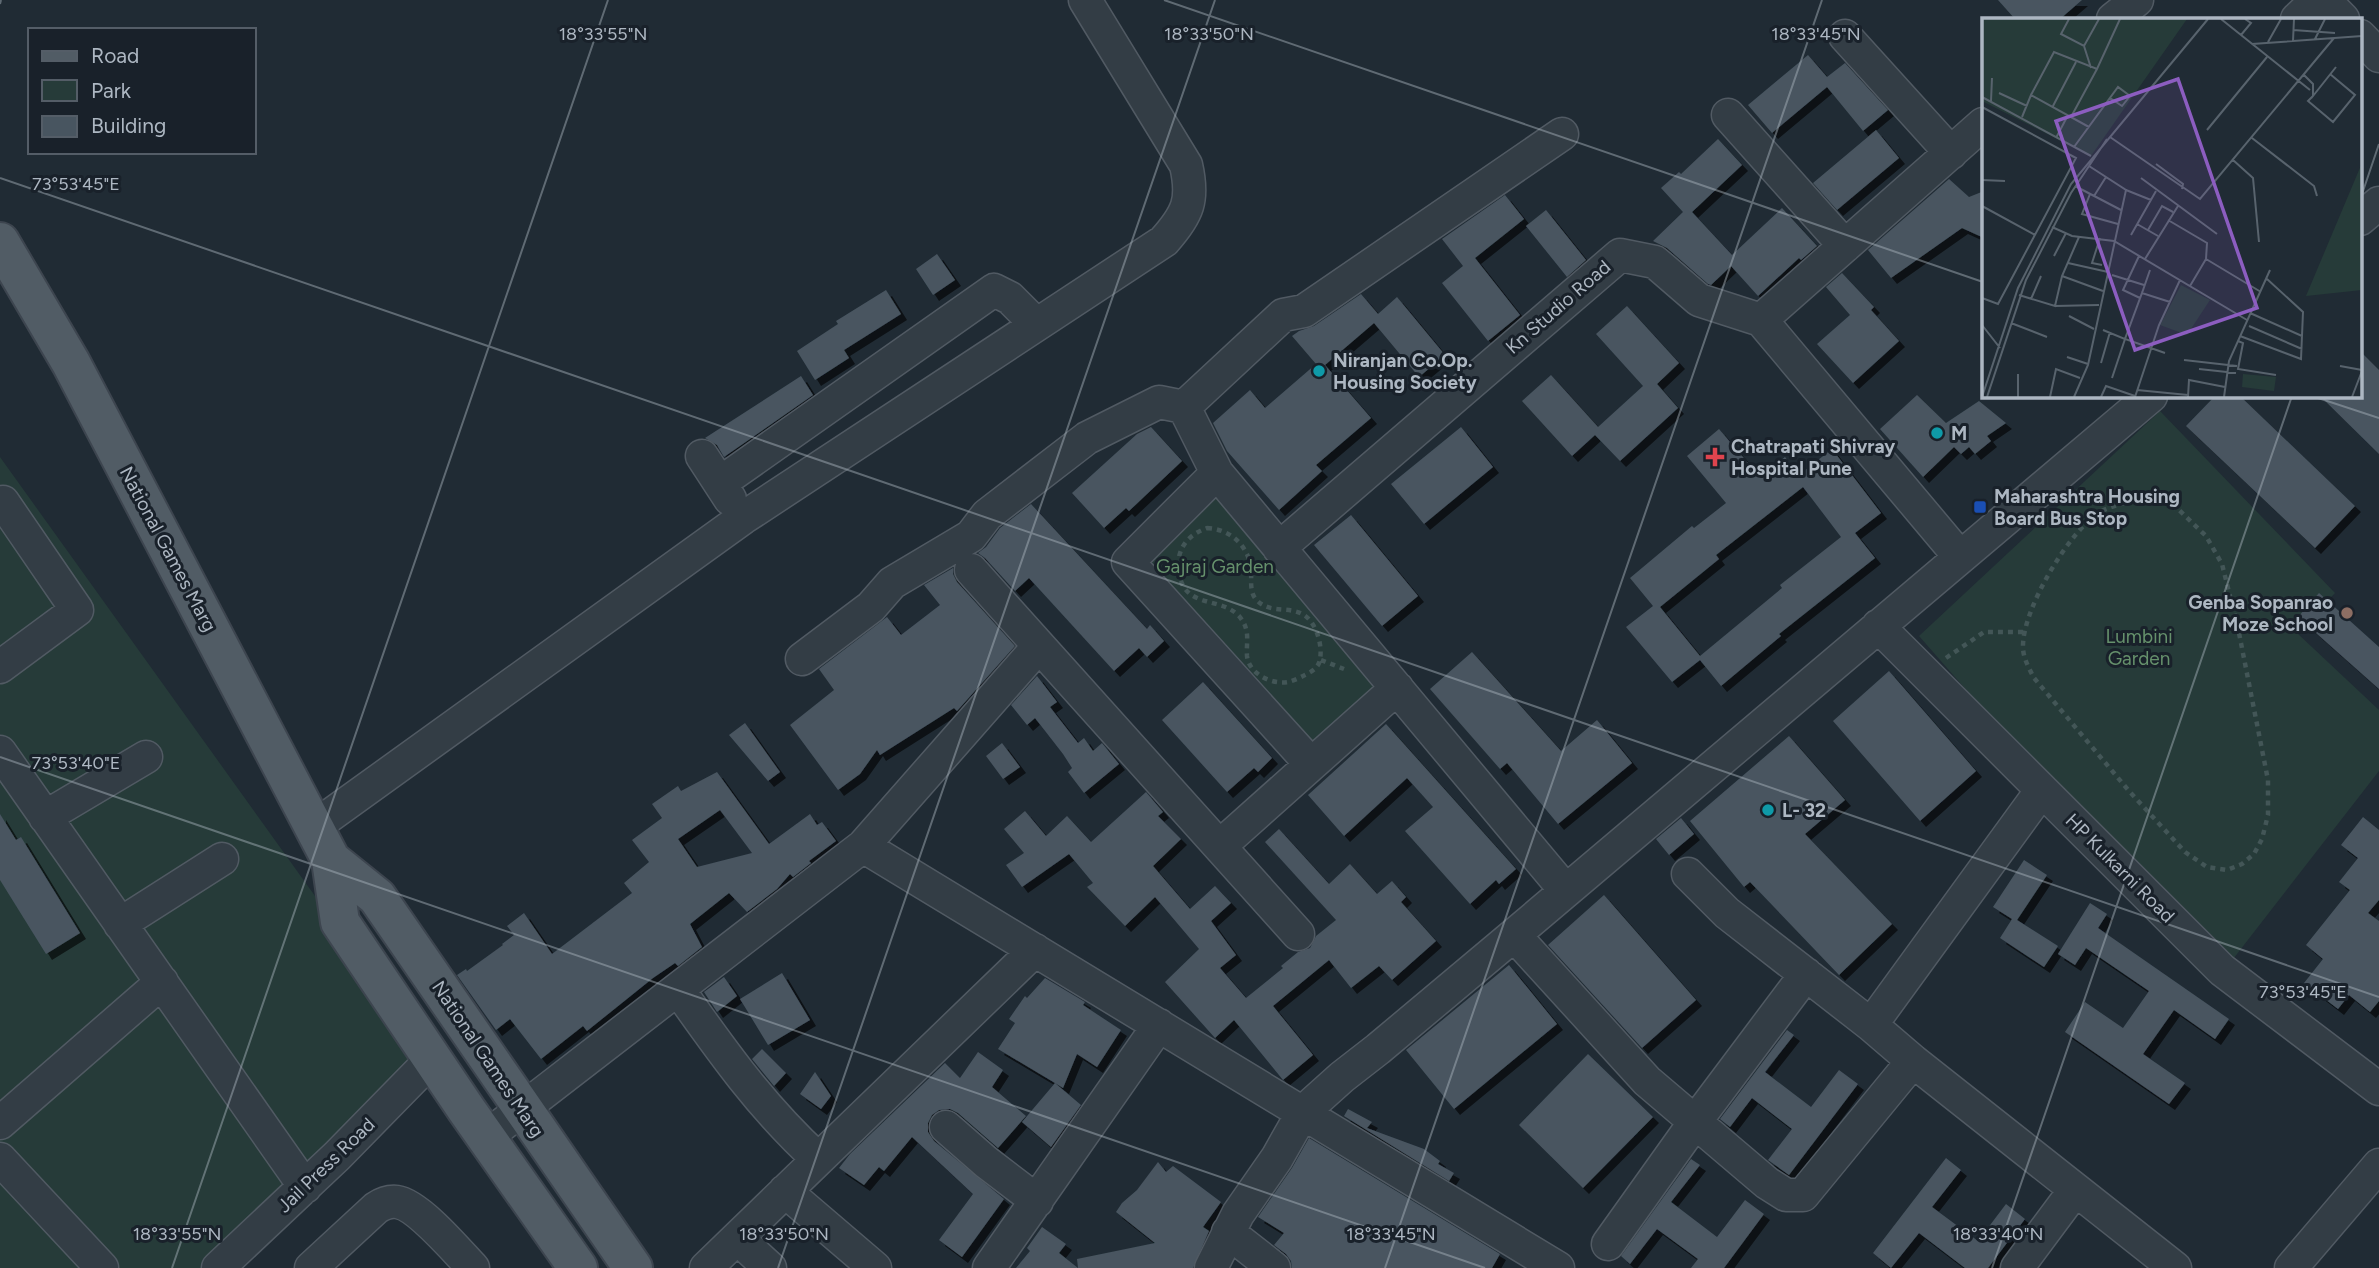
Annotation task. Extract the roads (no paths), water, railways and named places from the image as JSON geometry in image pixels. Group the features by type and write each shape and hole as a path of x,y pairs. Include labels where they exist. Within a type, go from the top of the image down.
{"main road":[{"name":"National Games Marg","path":"0,242 71,363 331,860 340,922 578,1268"},
{"name":"National Games Marg","path":"331,860 377,897 633,1268"}],"street":[{"path":"314,827 743,518 1164,241 1180,223 1189,203 1190,184 1186,164 1085,0"},
{"path":"2114,18 2137,0"},
{"path":"2298,18 2318,0"},
{"path":"2325,0 2342,18"},
{"path":"1845,36 1951,153"},
{"path":"2362,38 2379,56"},
{"path":"1728,115 1844,246"},
{"path":"1960,557 1761,320 1982,125"},
{"path":"1184,408 1283,315 1304,311 1562,134"},
{"path":"2362,217 2379,203"},
{"name":"Kn Studio Road","path":"1279,548 1620,255 1655,262 1699,300 1761,320"},
{"path":"720,483 995,290 1010,298 1036,324"},
{"path":"1211,1268 1238,1214 1277,1158 1303,1112 2150,397"},
{"path":"802,659 871,607 892,583 971,536 987,515 1087,438 1159,402 1184,408 1217,473 1566,891"},
{"path":"702,456 743,518"},
{"path":"1217,473 1128,562 1311,764"},
{"path":"0,504 3,502 77,610 0,667"},
{"path":"971,570 1298,934"},
{"name":"HP Kulkarni Road","path":"1878,626 2222,970 2379,1089"},
{"path":"486,1137 863,846 1039,646"},
{"path":"1220,846 1397,688"},
{"path":"0,752 305,1186"},
{"path":"45,817 146,757"},
{"path":"1871,1025 2042,790"},
{"path":"863,846 1558,1268"},
{"path":"120,924 222,859"},
{"path":"1688,874 1727,913 2175,1268"},
{"path":"1514,935 1647,1081 1767,1183 1786,1195 1803,1195 1913,1061"},
{"path":"706,1268 1035,950"},
{"path":"1608,1244 1806,974"},
{"path":"3,1116 162,982"},
{"path":"678,989 731,1065 794,1137 818,1159"},
{"path":"989,1268 1159,1025"},
{"name":"Jail Press Road","path":"218,1268 305,1186 432,1059"},
{"path":"946,1127 1037,1201"},
{"path":"0,1159 102,1268"},
{"path":"2291,1268 2379,1165"},
{"path":"2017,1268 2076,1189"},
{"path":"785,1191 875,1268"},
{"path":"311,1268 376,1208 383,1203 395,1201 416,1210 473,1268"},
{"path":"1228,1233 1274,1268"},
{"path":"737,1238 770,1268"}],"place":[{"name":"Niranjan Co.Op. Housing Society","path":"1319,371"},
{"name":"M","path":"1937,433"},
{"name":"Chatrapati Shivray Hospital Pune","path":"1715,457"},
{"name":"Maharashtra Housing Board Bus Stop","path":"1980,507"},
{"name":"Genba Sopanrao Moze School","path":"2347,613"},
{"name":"L- 32","path":"1768,810"}],"park label":[{"name":"Gajraj Garden","path":"1215,566"},
{"name":"Lumbini Garden","path":"2139,647"}]}
